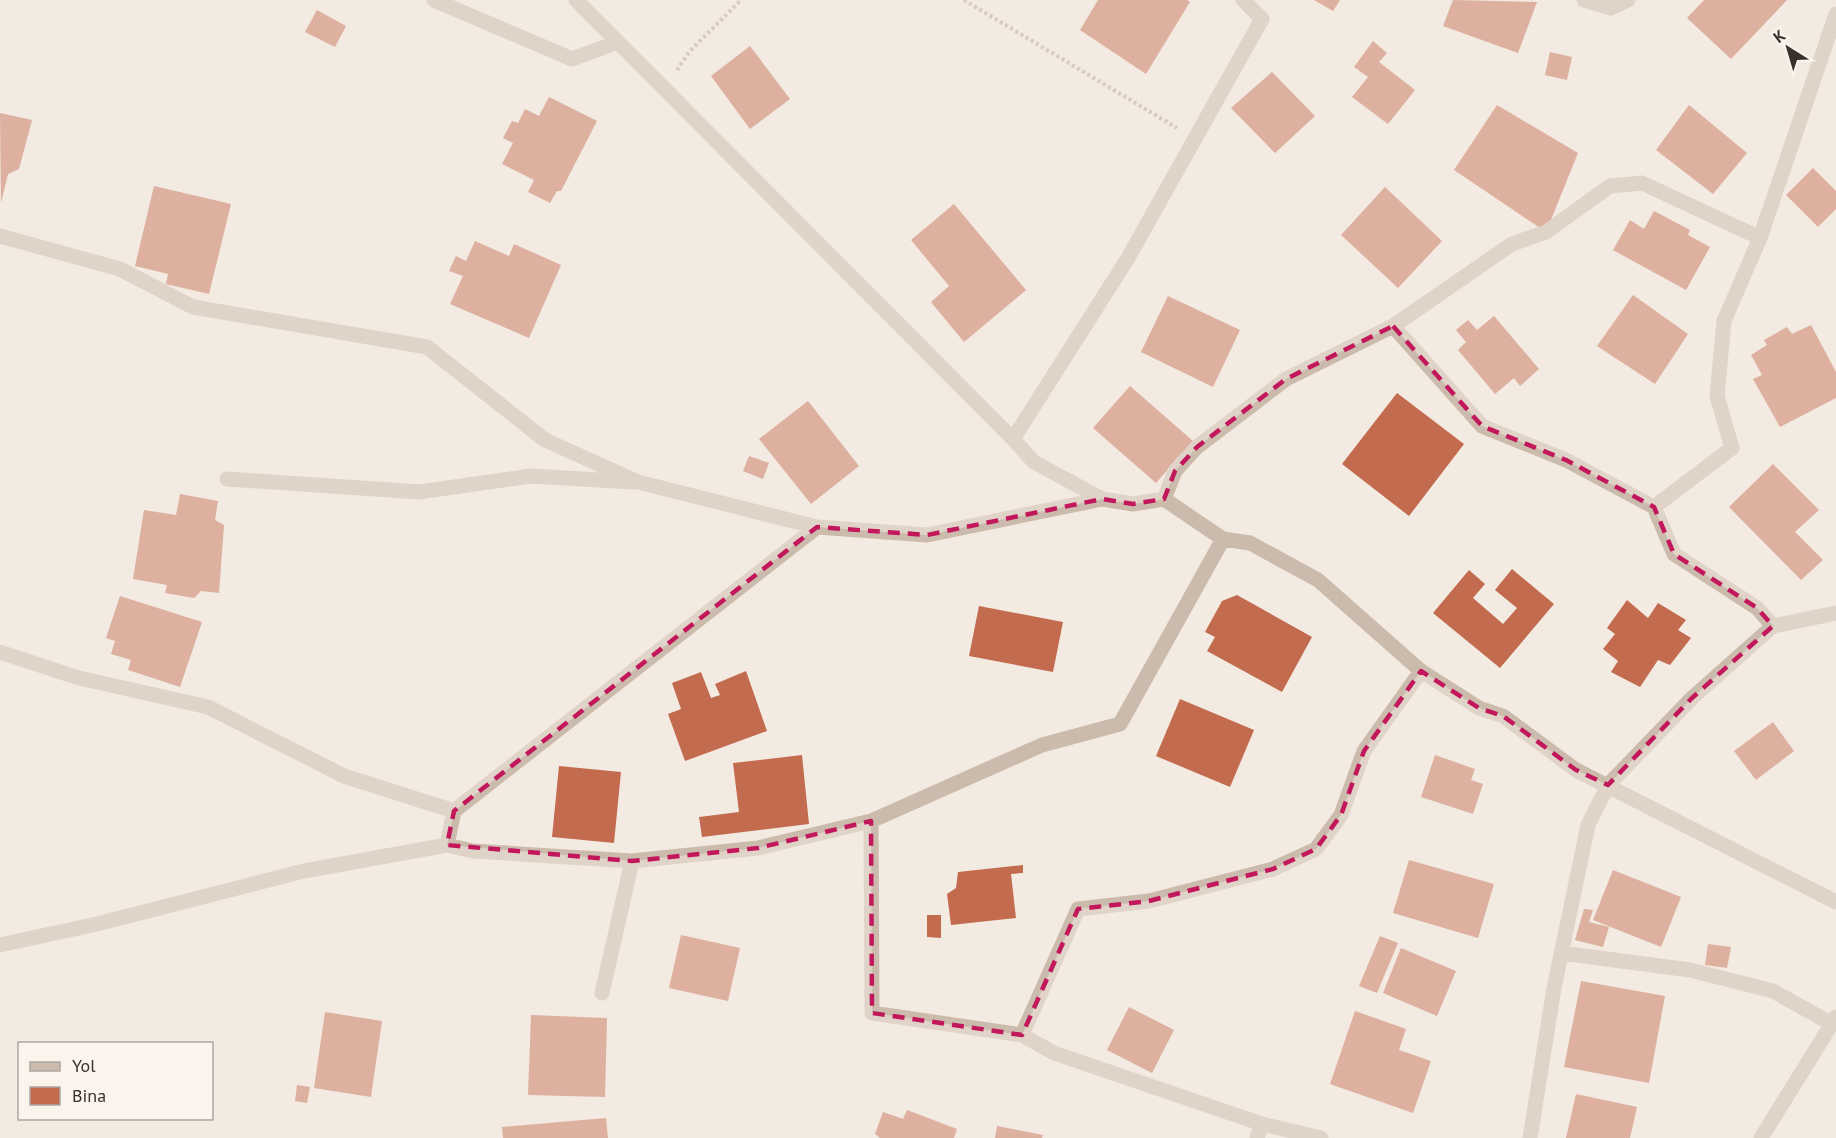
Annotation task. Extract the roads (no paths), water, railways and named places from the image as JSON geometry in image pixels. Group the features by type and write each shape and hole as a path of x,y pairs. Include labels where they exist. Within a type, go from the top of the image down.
{"street":[{"path":"434,0 572,59 618,42"},
{"path":"576,0 1034,462 1102,499 1133,504 1164,499 1223,539 1250,543 1318,580 1422,671 1479,708 1503,716 1576,770 1836,902"},
{"path":"1013,439 1128,258 1262,20 1243,0"},
{"path":"1584,0 1611,8 1628,0"},
{"path":"1654,507 1732,448 1717,396 1724,321 1760,238 1836,14"},
{"path":"1164,499 1175,471 1197,447 1286,380 1393,326 1512,244 1546,232 1610,186 1642,183 1760,238"},
{"path":"0,236 120,269 193,307 427,347 545,440 638,482 818,527 927,535 1102,499"},
{"path":"1393,326 1482,426 1566,460 1654,507 1674,554 1757,608 1773,626"},
{"path":"227,479 419,492 531,476 600,482 638,482"},
{"path":"447,845 454,812 818,527"},
{"path":"0,945 97,924 304,871 447,845 473,851 632,861 758,848 871,821 1042,745 1120,724 1223,539"},
{"path":"1530,1138 1562,953 1588,825 1608,785 1692,698 1773,626 1836,613"},
{"path":"0,652 79,678 208,707 344,776 454,812"},
{"path":"1022,1035 1078,909 1149,901 1273,869 1316,849 1341,816 1364,751 1422,671"},
{"path":"871,821 872,1013 1022,1035 1054,1053 1259,1131 1321,1138"},
{"path":"602,993 632,861"},
{"path":"1562,953 1690,970 1773,991 1834,1020 1761,1138"}]}
